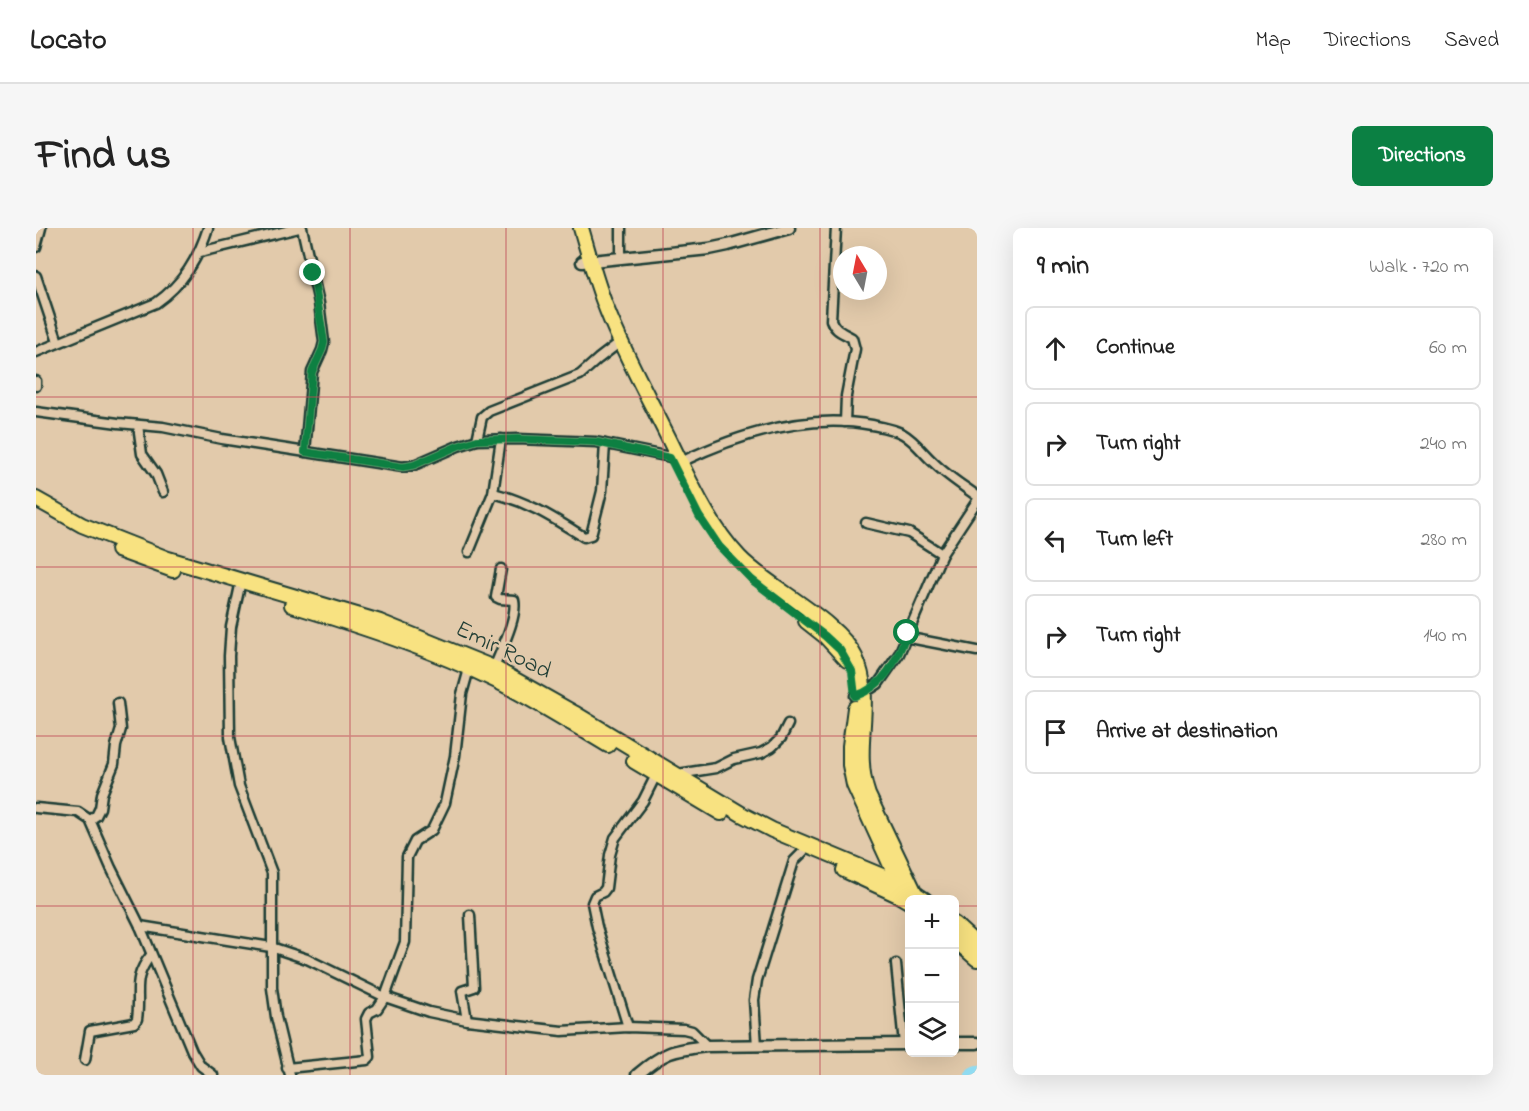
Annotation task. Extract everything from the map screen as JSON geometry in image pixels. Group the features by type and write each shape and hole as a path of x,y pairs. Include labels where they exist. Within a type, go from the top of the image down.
{"main road":[{"path":"573,228 607,310 676,460"},
{"path":"581,228 586,261 600,313 615,346 714,527 740,559 831,628 848,645 858,667 863,780 910,895"},
{"name":"Emir Road","path":"36,499 82,525 133,547 404,642 469,669 540,704 728,816 803,852 910,895"},
{"name":"Emir Road","path":"36,507 72,528 141,560 380,622 494,668 574,713 674,775 772,830 910,895"},
{"path":"959,929 977,945"},
{"path":"959,943 977,959"}],"street":[{"path":"36,247 41,228"},
{"path":"36,352 156,303 170,294 200,252 208,228"},
{"path":"200,252 301,228 319,303 324,342 312,372 305,452"},
{"path":"621,228 621,257"},
{"path":"586,261 718,247 789,228"},
{"path":"836,228 831,320 838,332 852,338 855,349 846,396 845,422"},
{"path":"36,276 40,296 58,342"},
{"path":"477,440 482,417 489,411 580,375 615,346"},
{"path":"36,381 36,386"},
{"path":"36,412 163,427 222,439 403,467 414,465 477,440 561,439 605,444 676,460 746,435 812,423 845,422 874,426 902,434 914,442 932,462 977,495"},
{"path":"138,425 142,454 156,474 163,492"},
{"path":"469,552 493,494 501,440"},
{"path":"493,494 506,496 550,514 584,537 591,536 602,491 605,444"},
{"path":"860,694 878,684 887,674 899,654 942,554 977,501"},
{"path":"866,523 909,533 942,554"},
{"path":"494,668 514,611 514,600 496,597 501,569"},
{"path":"240,585 231,627 229,656 230,737 239,786 272,873 271,947 276,1017 289,1072 367,1060 370,1054 366,1019 385,997 405,942 407,856 415,841 432,830 445,802 455,756 462,694 469,669"},
{"path":"905,637 977,651"},
{"path":"90,820 96,816 100,808 102,794 114,764 121,729 118,703"},
{"path":"674,775 716,768 734,759 761,753 781,738 788,724"},
{"path":"628,1027 597,927 592,903 595,896 606,888 610,855 615,838 643,801 656,775"},
{"path":"36,808 78,812 90,820 140,926 192,1051 201,1066 213,1075"},
{"path":"757,1046 754,1000 757,980 794,861 803,852"},
{"path":"467,1020 462,991 474,987 475,981 472,967 470,915"},
{"path":"140,926 271,947 307,959 385,997 429,1012 467,1020 562,1031 628,1027 684,1029 692,1031 707,1047"},
{"path":"85,1060 90,1031 134,1023 137,1019 139,978 142,966 151,955"},
{"path":"896,964 905,1029"},
{"path":"959,1043 977,1043"},
{"path":"637,1075 666,1053 707,1047 905,1044"}],"waterway":[{"path":"973,1075 977,1073"}],"route":[{"path":"313,273 324,342 312,372 305,452 403,467 414,465 477,440 561,439 596,442 670,458 699,516 719,546 752,580 840,650 852,671 855,696 878,684 887,674 899,654 907,633"}]}
